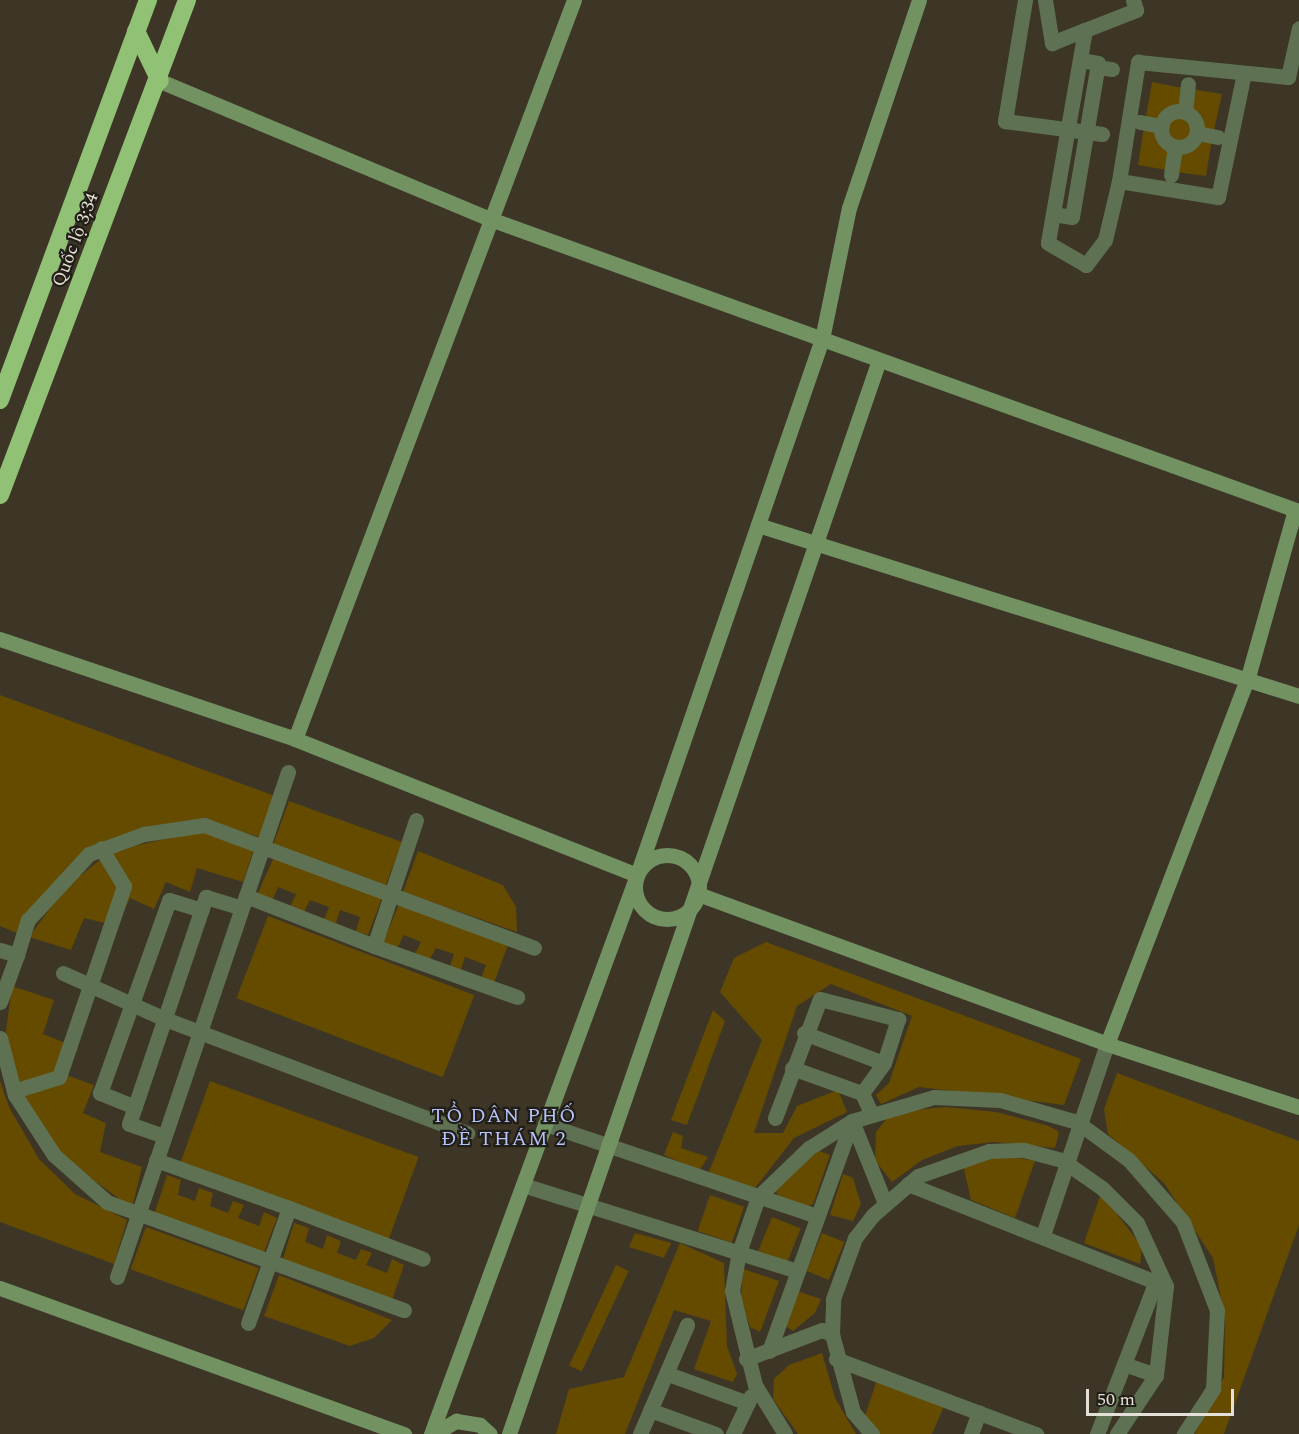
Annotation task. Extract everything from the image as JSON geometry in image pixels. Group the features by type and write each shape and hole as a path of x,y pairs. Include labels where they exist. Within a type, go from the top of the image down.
{"highway":[{"name":"Quốc lộ 3;34","path":"0,400 148,0"},
{"name":"Quốc lộ 3;34","path":"0,495 159,81 187,0"},
{"path":"136,31 159,81"}],"street":[{"path":"295,739 574,0"},
{"path":"432,1434 637,875 822,339 852,197 920,0"},
{"path":"1035,0 1052,44 1136,10 1133,0"},
{"path":"1035,0 1005,121 1102,134"},
{"path":"1085,30 1048,243 1086,265 1105,240 1119,181 1138,62 1288,77 1299,28"},
{"path":"1053,214 1078,218 1085,132 1104,68 1098,63 1080,60"},
{"path":"1119,181 1218,197 1244,73"},
{"path":"159,81 490,219 1297,510 1248,677 1077,1122 1043,1235"},
{"path":"1185,112 1188,84"},
{"path":"1173,112 1185,112 1194,118 1197,134 1187,146 1175,147 1162,137 1161,126 1173,112"},
{"path":"1140,122 1161,126"},
{"path":"1197,134 1218,137"},
{"path":"1171,175 1175,147"},
{"path":"509,1434 698,894 879,360"},
{"path":"758,525 1248,677 1299,696"},
{"path":"0,639 295,739 637,875"},
{"path":"117,1277 243,902 265,847 288,772"},
{"path":"374,946 416,820"},
{"path":"0,1002 28,920 52,888 101,848 144,834 204,825 534,948"},
{"path":"14,1091 58,1077 91,985 124,886 101,848"},
{"path":"661,855 682,858 696,873 698,894 678,917 658,918 636,896 637,875 661,855"},
{"path":"698,894 1107,1044 1299,1107"},
{"path":"164,1137 129,1124 206,897 243,902 517,997"},
{"path":"135,1107 100,1094 169,900 201,910"},
{"path":"0,950 17,955"},
{"path":"63,973 165,1019 200,1030 467,1133"},
{"path":"775,1118 804,1033 820,999 898,1019 884,1063 862,1092"},
{"path":"804,1033 884,1063"},
{"path":"0,1038 14,1091 54,1155 107,1203 404,1310"},
{"path":"792,1068 862,1092 871,1113"},
{"path":"785,1434 754,1385 746,1359 732,1291 738,1252 758,1197 809,1148 852,1121 871,1113 945,1098 1000,1100 1077,1122 1129,1160 1183,1222 1217,1310 1214,1389 1184,1434"},
{"path":"852,1121 885,1203"},
{"path":"769,1351 852,1121"},
{"path":"545,1124 817,1216"},
{"path":"872,1434 853,1412 827,1332 842,1266 855,1238 885,1203 908,1184 989,1151 1024,1150 1065,1162 1102,1188 1137,1223 1161,1284 1156,1375 1117,1434"},
{"path":"156,1160 423,1258"},
{"path":"908,1184 1043,1235 1161,1284"},
{"path":"523,1185 588,1208 798,1271"},
{"path":"248,1323 289,1208"},
{"path":"1096,1434 1124,1364 1161,1284"},
{"path":"0,1288 404,1434"},
{"path":"640,1434 668,1374 687,1325"},
{"path":"746,1359 827,1332"},
{"path":"836,1359 1036,1434"},
{"path":"1124,1364 1156,1375"},
{"path":"668,1374 748,1403"},
{"path":"733,1434 754,1385"},
{"path":"650,1410 716,1434"},
{"path":"971,1434 980,1412"},
{"path":"432,1434 444,1425 468,1421 490,1434"}],"shaded area":[{"path":"1152,82 1183,88 1180,107 1160,120 1146,117"},
{"path":"1191,89 1222,94 1214,130 1200,128 1188,110"},
{"path":"1178,115 1188,119 1192,129 1188,139 1178,143 1168,139 1164,129 1168,119"},
{"path":"1144,127 1158,130 1170,149 1167,170 1138,165"},
{"path":"1199,138 1212,139 1206,176 1176,172 1179,153"},
{"path":"0,695 275,796 259,837 224,826 103,844 17,933 0,926"},
{"path":"289,801 402,842 386,885 273,844"},
{"path":"206,830 255,846 243,882 197,868 190,892 166,882 154,909 130,898 117,926 84,918 71,950 29,937 65,888 111,851"},
{"path":"418,851 503,885 516,907 517,932 403,892"},
{"path":"274,857 382,898 368,935 356,931 360,917 340,910 336,923 324,919 329,907 310,900 304,912 290,907 296,894 278,887 272,901 257,895"},
{"path":"399,904 508,945 494,983 481,979 486,965 465,957 461,970 450,966 454,954 436,948 430,959 415,954 421,942 404,935 397,948 383,943"},
{"path":"268,916 474,995 443,1077 236,998"},
{"path":"766,942 1081,1059 1064,1105 919,1087 881,1104 876,1095 889,1083 912,1016 831,984 797,1006 754,1133 783,1133 797,1106 838,1090 847,1112 794,1138 755,1188 709,1172 762,1040 720,992 734,958"},
{"path":"12,986 54,1000 43,1034 78,1048 66,1075 94,1085 83,1113 106,1123 100,1152 142,1167 132,1208 59,1155 32,1118 4,1046"},
{"path":"713,1010 725,1021 687,1125 671,1120"},
{"path":"1117,1073 1299,1141 1299,1225 1224,1434 1195,1434 1224,1377 1225,1318 1213,1258 1164,1183 1108,1134 1104,1109"},
{"path":"0,1081 9,1107 39,1159 75,1194 127,1220 114,1264 0,1222"},
{"path":"210,1081 419,1157 388,1241 180,1165"},
{"path":"946,1107 996,1112 1049,1126 1059,1132 1055,1148 994,1142 958,1146 922,1160 892,1182 875,1160 876,1132 892,1112"},
{"path":"673,1132 683,1136 681,1148 708,1157 699,1171 664,1155"},
{"path":"817,1150 830,1155 813,1204 803,1208 779,1198 776,1191"},
{"path":"1002,1155 1035,1161 1015,1218 971,1200 963,1165"},
{"path":"843,1174 853,1178 861,1204 853,1221 830,1215"},
{"path":"167,1175 181,1180 178,1195 195,1201 199,1188 213,1193 210,1206 228,1213 233,1201 244,1205 238,1218 259,1226 264,1212 277,1218 263,1255 154,1215"},
{"path":"1101,1193 1142,1247 1140,1264 1084,1243"},
{"path":"710,1195 744,1207 732,1243 698,1231"},
{"path":"772,1217 801,1229 787,1264 758,1252"},
{"path":"294,1223 309,1228 305,1242 323,1249 327,1235 341,1241 337,1253 356,1260 361,1249 372,1253 366,1265 387,1273 392,1259 404,1265 391,1303 282,1262"},
{"path":"146,1227 259,1268 243,1310 131,1269"},
{"path":"635,1233 671,1243 664,1258 629,1247"},
{"path":"822,1233 844,1242 829,1280 807,1271"},
{"path":"680,1243 724,1263 727,1346 737,1374 733,1382 694,1369 711,1321 674,1310 625,1434 556,1434 569,1389 624,1377"},
{"path":"616,1265 629,1271 582,1372 569,1366"},
{"path":"743,1269 779,1281 760,1332 750,1327 741,1297"},
{"path":"279,1275 392,1320 374,1338 350,1346 264,1316"},
{"path":"797,1291 821,1299 815,1313 793,1331 784,1325"},
{"path":"822,1353 835,1398 856,1434 798,1434 773,1399 774,1379 789,1365"},
{"path":"877,1380 944,1406 932,1434 880,1434 865,1416"}],"district":[{"name":"TỔ DÂN PHỐ ĐỀ THÁM 2","path":"504,1128"}]}
